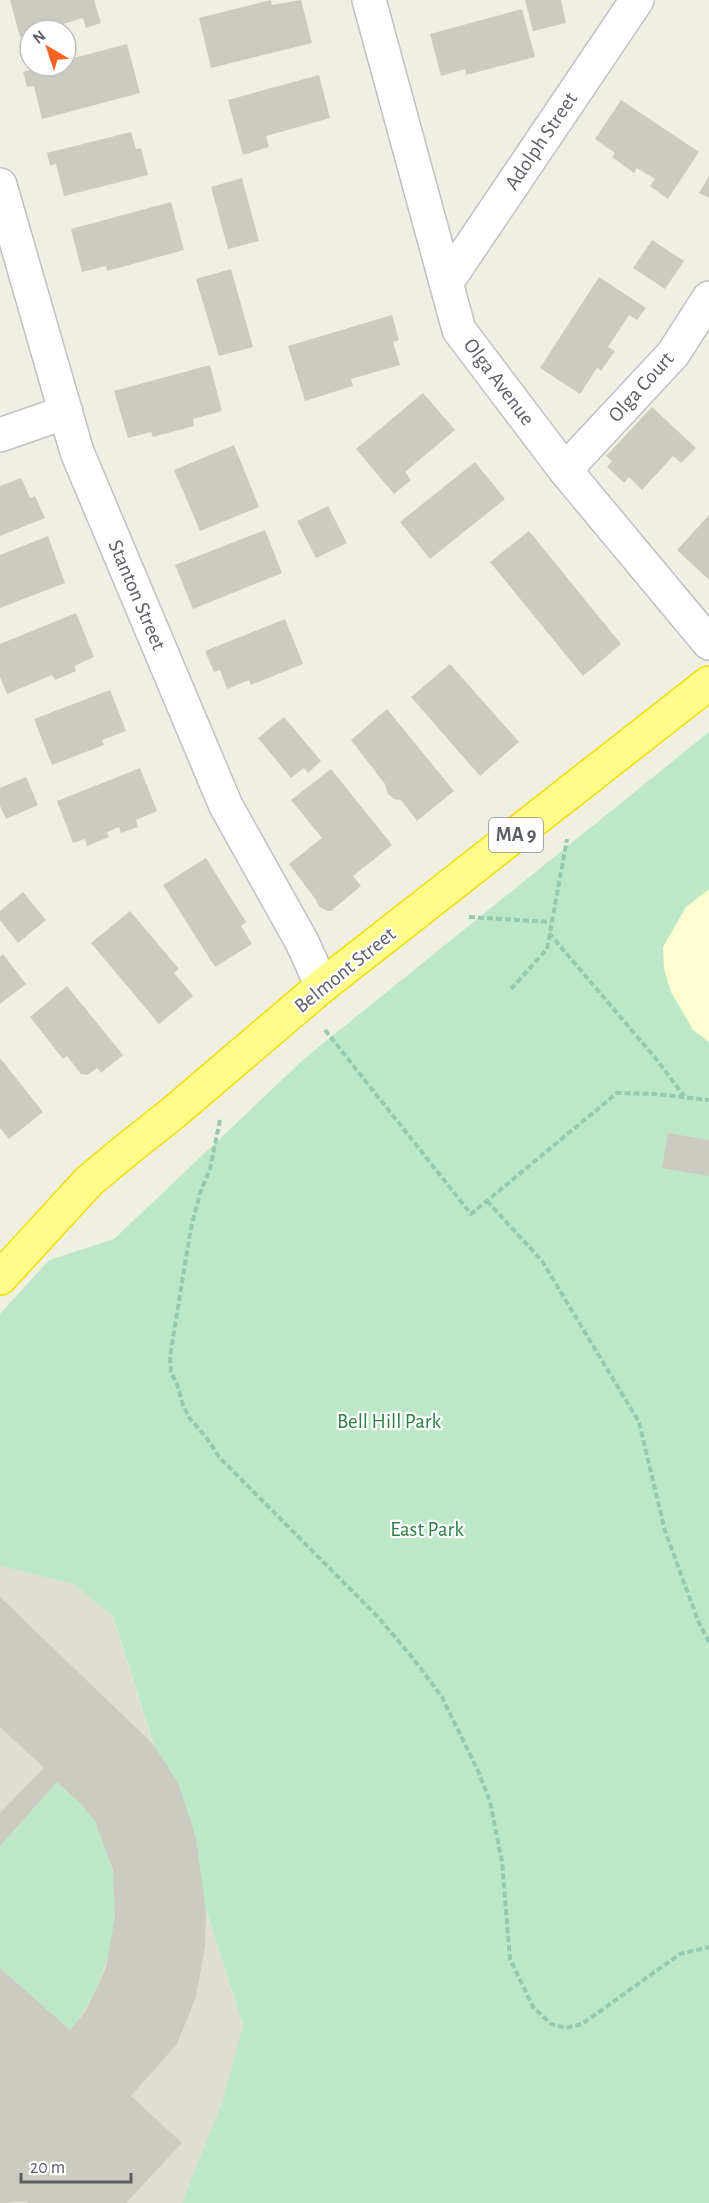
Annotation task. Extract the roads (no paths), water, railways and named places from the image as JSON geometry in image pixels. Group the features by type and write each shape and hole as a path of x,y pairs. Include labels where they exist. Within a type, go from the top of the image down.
{"highway":[{"name":"Belmont Street","path":"0,1278 89,1181 322,986 709,683"}],"street":[{"name":"Olga Avenue","path":"369,0 459,330 565,470 709,643"},
{"name":"Adolph Street","path":"446,283 637,0"},
{"name":"Stanton Street","path":"0,184 77,452 226,806 302,942 322,986"},
{"name":"Olga Court","path":"565,470 673,354 709,298"},
{"path":"0,435 66,412"}],"park label":[{"name":"Bell Hill Park","path":"389,1421"},
{"name":"East Park","path":"427,1529"}]}
